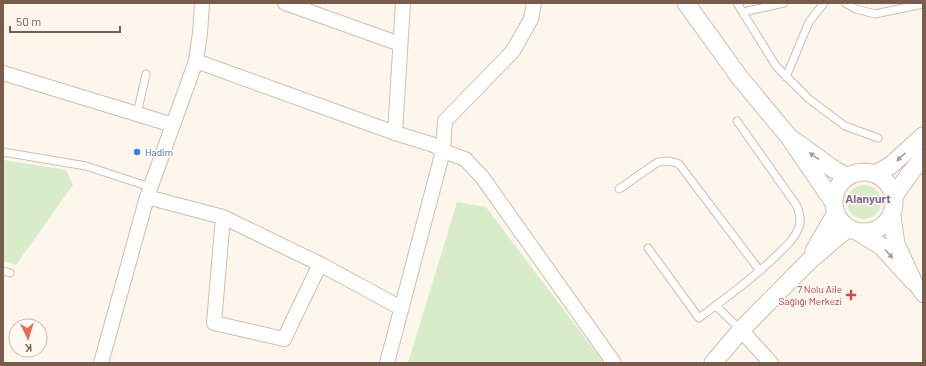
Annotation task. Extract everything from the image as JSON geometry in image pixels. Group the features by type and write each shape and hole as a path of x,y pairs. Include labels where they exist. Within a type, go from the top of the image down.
{"street":[{"path":"101,363 149,192 196,61 202,3"},
{"path":"285,3 400,44"},
{"path":"395,133 403,3"},
{"path":"387,363 443,151 445,121 513,50 531,19 534,3"},
{"path":"686,3 740,78 789,138 835,208 841,221 853,230 881,246 913,281 923,295"},
{"path":"196,61 395,133 434,145 443,151 465,159 482,176 614,363"},
{"path":"3,73 173,125"},
{"path":"876,174 891,165 923,136"},
{"path":"789,138 847,177"},
{"path":"894,196 923,158"},
{"path":"713,363 742,330 808,262 853,230 868,232 877,230 886,224 892,216 895,206 894,196 888,183 884,179 876,174 866,172 856,173 847,177 840,184 835,193 835,208 808,262"},
{"path":"149,192 223,217 320,264 401,308"},
{"path":"892,216 896,244 913,281"},
{"path":"223,217 214,323 284,339 320,264"},
{"path":"742,330 771,363"}],"lane":[{"path":"737,3 776,66 786,77 809,99 845,126 878,138"},
{"path":"742,12 784,3"},
{"path":"786,77 809,22 824,3"},
{"path":"845,3 875,14 923,4"},
{"path":"136,114 146,74"},
{"path":"648,248 699,318 760,271 791,242 800,226 797,206 737,121"},
{"path":"3,152 86,166 149,192"},
{"path":"619,189 658,162 670,161 679,164 760,271"},
{"path":"716,306 742,330"}],"green space":[{"path":"4,160 66,170 73,185 16,265 3,261"},
{"path":"861,185 867,185 871,186 878,192 881,202 880,209 874,216 867,219 861,219 857,218 850,212 847,205 847,199 848,195 854,188"},
{"path":"457,202 486,207 604,363 408,363"}],"place":[{"name":"Hadim","path":"137,152"},
{"name":"7 Nolu Aile Sağlığı Merkezi","path":"851,295"}],"district":[{"name":"Alanyurt","path":"868,198"}]}
